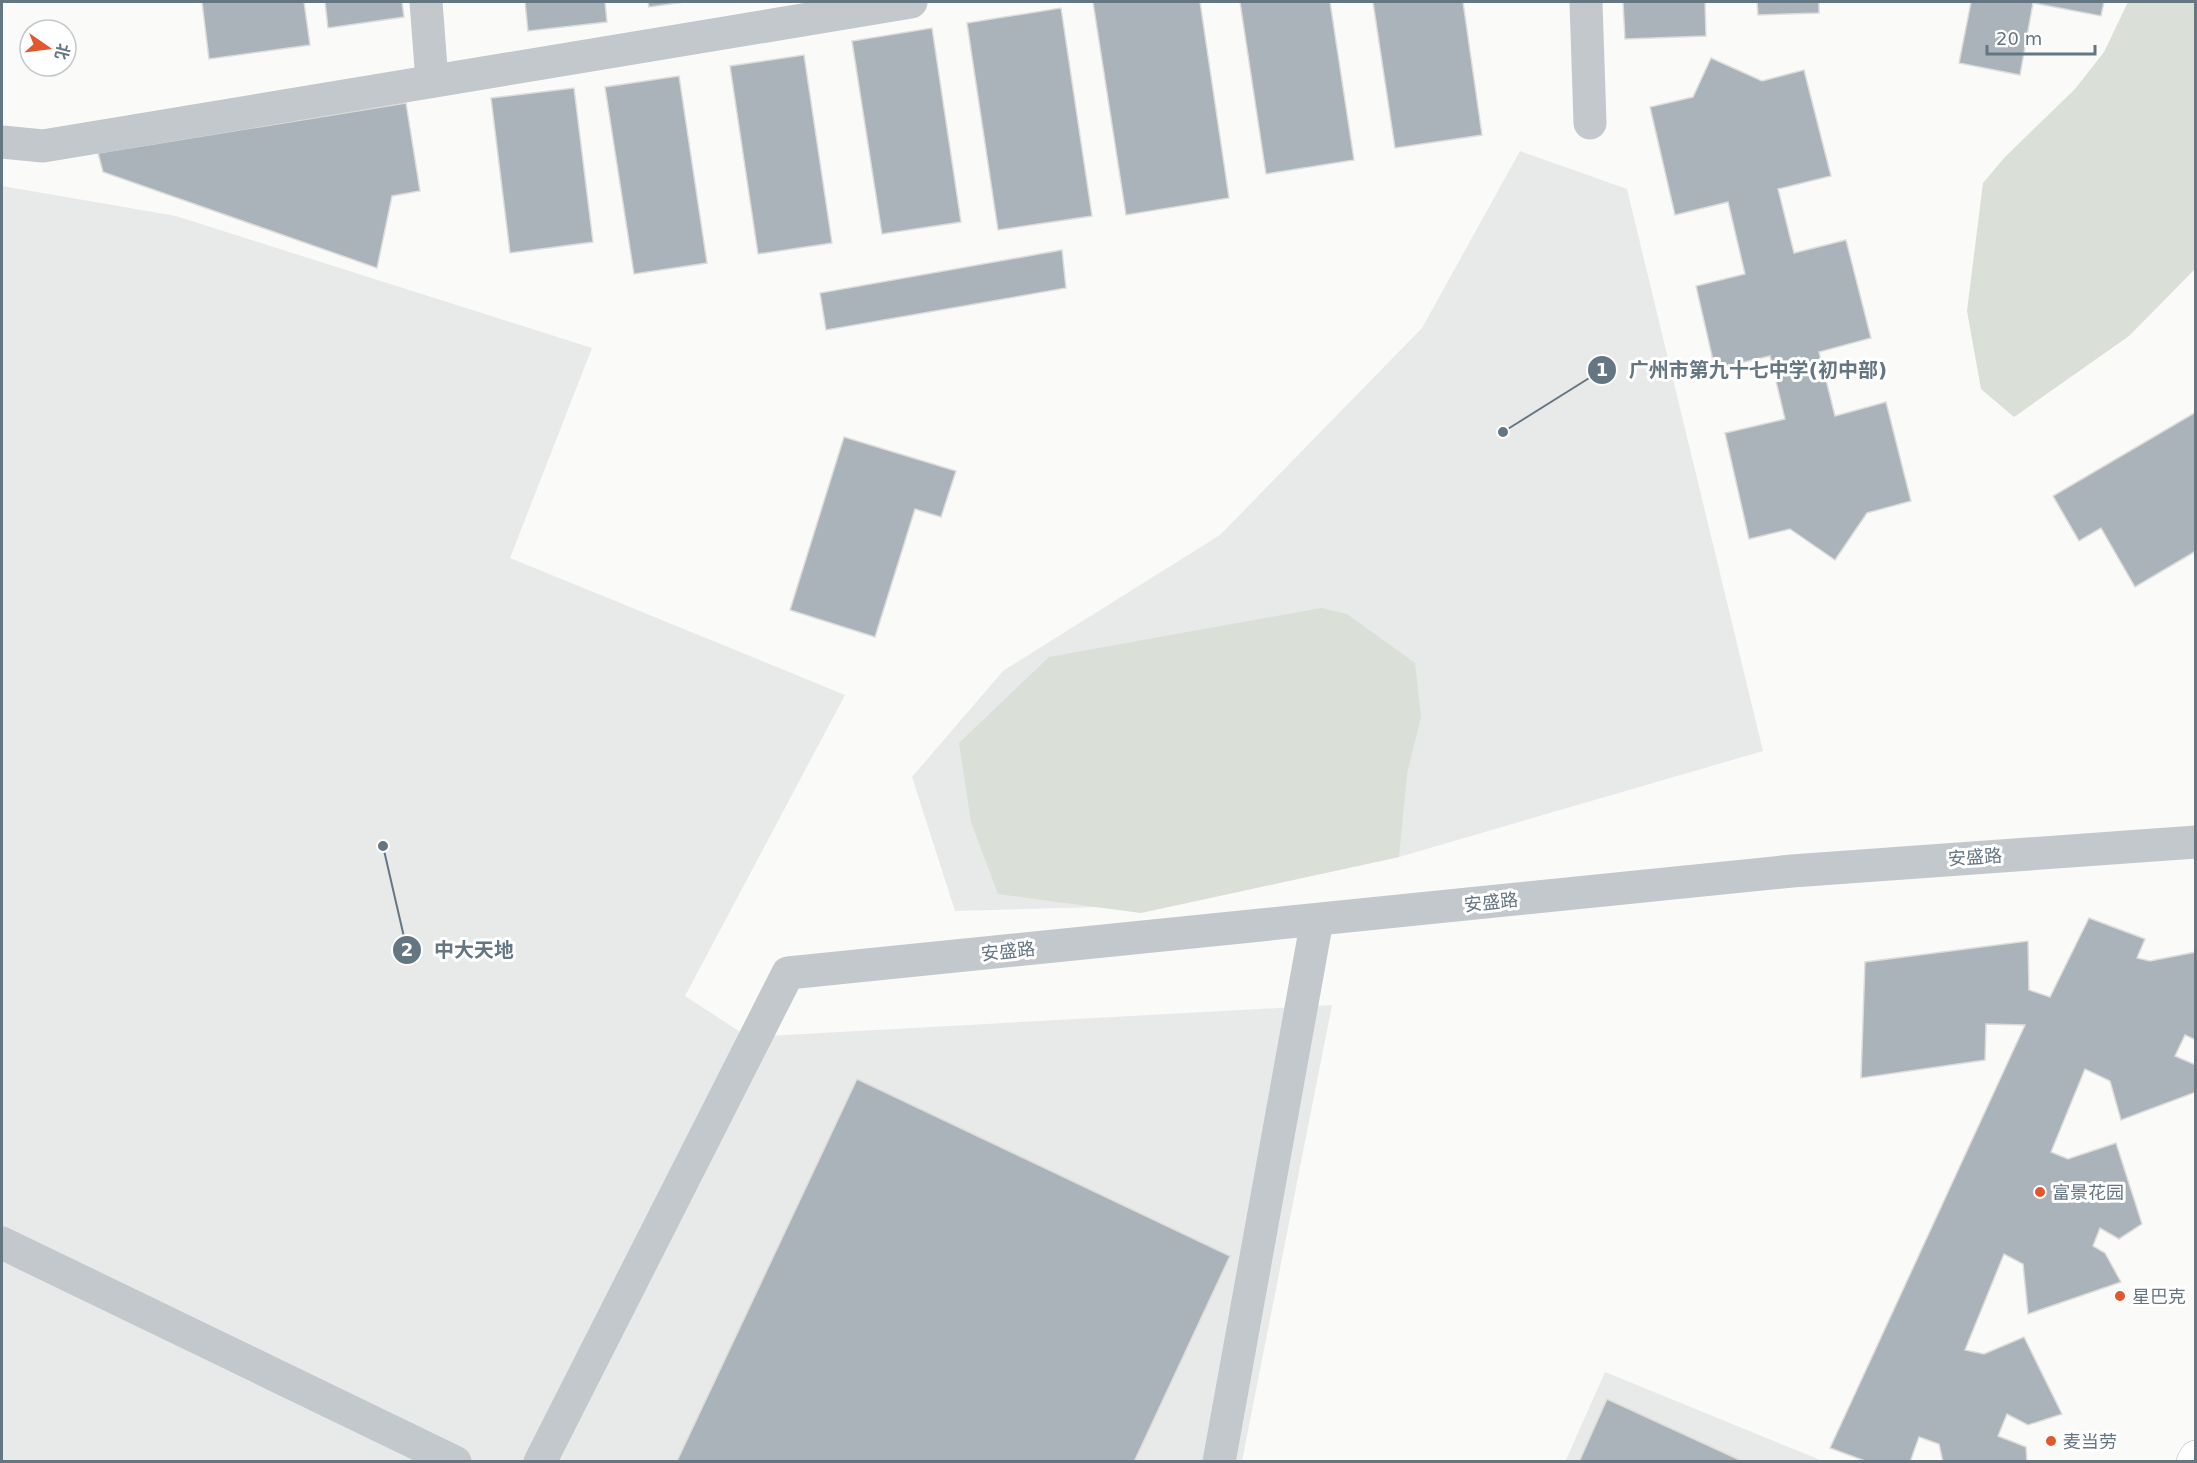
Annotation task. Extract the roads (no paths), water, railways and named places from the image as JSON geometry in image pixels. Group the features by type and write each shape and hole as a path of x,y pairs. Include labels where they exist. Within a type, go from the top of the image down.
{"main road":[{"path":"2193,1461 2196,1457"}],"street":[{"path":"426,2 432,81"},
{"path":"2,142 43,146 911,2"},
{"path":"1586,2 1590,123"},
{"name":"安盛路","path":"540,1461 788,973 1792,871 2196,842"},
{"path":"1219,1461 1317,920"},
{"path":"2,1243 456,1461"}],"place":[{"name":"广州市第九十七中学(初中部)","path":"1503,432"},
{"name":"中大天地","path":"383,846"},
{"name":"富景花园","path":"2040,1192"},
{"name":"星巴克","path":"2120,1296"},
{"name":"麦当劳","path":"2051,1441"}]}
